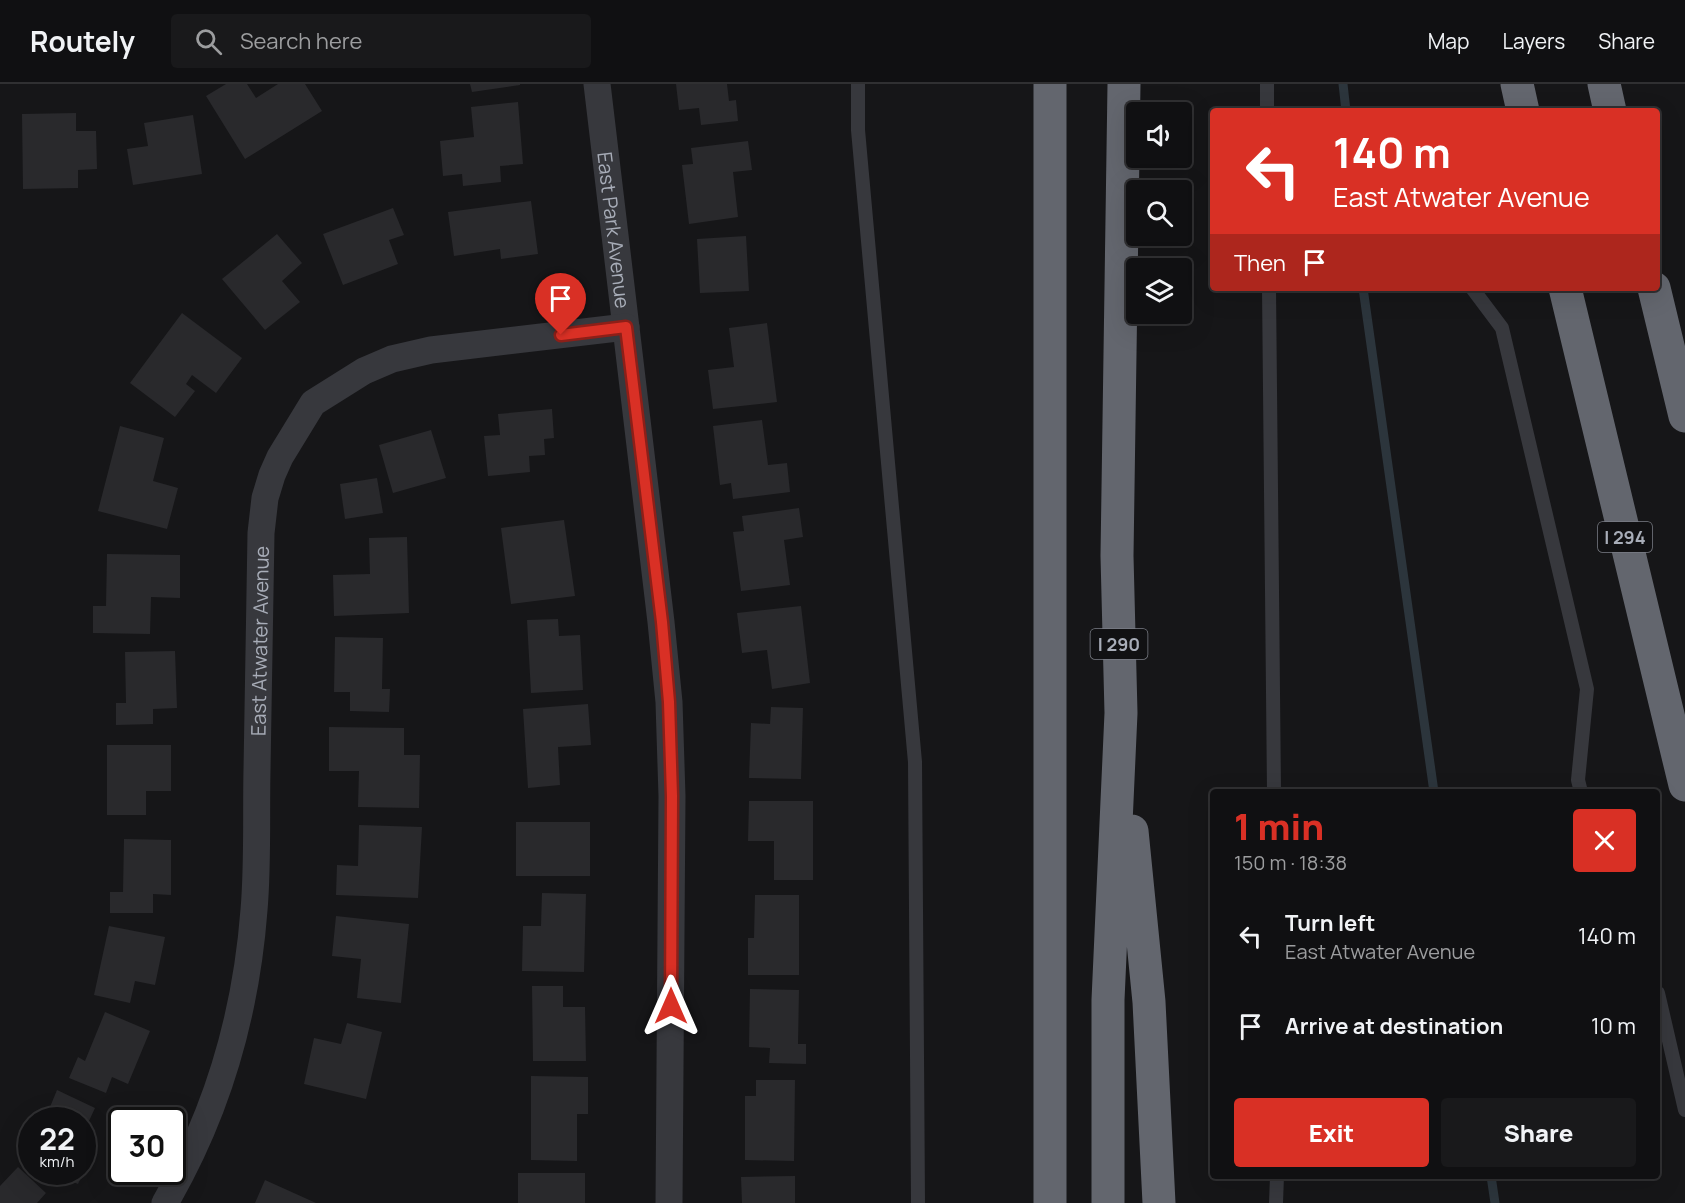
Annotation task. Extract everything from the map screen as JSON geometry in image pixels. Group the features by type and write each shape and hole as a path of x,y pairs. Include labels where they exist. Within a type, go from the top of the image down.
{"highway":[{"path":"1050,84 1052,1040 1050,1203"},
{"name":"I 290","path":"1108,1203 1108,1000 1121,713 1117,556 1124,84"},
{"path":"1517,84 1522,108"},
{"path":"1604,84 1609,108"},
{"name":"I 294","path":"1566,291 1685,785"},
{"path":"1655,291 1685,416"},
{"path":"1121,713 1149,1002 1159,1203"}],"street":[{"name":"East Park Avenue","path":"597,84 662,622 669,702 672,796 669,1203"},
{"name":"East Atwater Avenue","path":"165,1203 188,1164 204,1128 221,1082 243,997 254,910 261,533 265,498 280,457 313,403 364,371 392,359 430,350 626,327"}],"lane":[{"path":"858,84 858,130 915,762 918,1203"},
{"path":"1267,84 1267,108"},
{"path":"1269,291 1274,789"},
{"path":"1474,291 1502,328 1587,689 1578,780 1580,789"},
{"path":"1660,1002 1685,1110"},
{"path":"1276,1203 1277,1179"}],"building":[{"path":"226,84 247,84 256,98 278,84 305,84 322,111 245,159 206,96"},
{"path":"470,84 520,84 520,85 472,92"},
{"path":"676,84 727,84 729,101 736,100 738,121 701,125 699,108 679,110"},
{"path":"518,102 523,164 500,166 501,182 463,186 462,174 443,176 440,141 474,137 471,107"},
{"path":"76,113 76,131 96,131 97,169 78,170 78,188 23,189 22,114"},
{"path":"193,115 202,174 133,185 127,149 148,146 144,123"},
{"path":"748,141 752,170 733,172 738,217 689,224 682,165 693,164 691,148"},
{"path":"531,201 538,254 501,259 500,249 454,256 448,212"},
{"path":"393,208 404,235 389,240 398,264 343,285 323,234"},
{"path":"277,234 302,263 282,281 300,302 265,330 222,279"},
{"path":"746,236 749,291 700,293 697,239"},
{"path":"182,313 242,358 216,393 192,375 186,384 195,391 175,417 130,383"},
{"path":"767,323 777,402 713,409 708,370 734,367 729,328"},
{"path":"552,409 554,438 544,439 545,455 529,456 530,472 488,476 484,436 500,435 498,414"},
{"path":"762,420 768,465 787,463 790,492 733,499 731,483 720,485 713,426"},
{"path":"120,426 164,438 153,481 178,488 167,529 98,511"},
{"path":"431,430 446,478 393,493 379,445"},
{"path":"377,478 383,513 345,519 340,484"},
{"path":"799,508 803,537 784,540 790,585 741,591 733,532 744,531 742,516"},
{"path":"564,520 575,596 511,604 501,528"},
{"path":"407,537 409,613 334,616 333,575 370,574 369,538"},
{"path":"107,554 180,555 180,598 151,597 150,634 93,633 93,606 106,606"},
{"path":"801,606 810,683 772,689 767,650 742,653 737,613"},
{"path":"558,619 559,636 580,635 583,690 531,693 527,620"},
{"path":"335,637 383,638 382,689 390,689 389,712 350,711 350,692 334,692"},
{"path":"175,651 177,708 153,709 153,724 116,725 116,703 126,703 125,652"},
{"path":"588,704 591,745 558,747 560,785 528,788 523,709"},
{"path":"771,707 803,708 801,779 749,778 751,723 770,724"},
{"path":"329,727 404,728 404,755 420,755 419,808 358,807 359,771 329,771"},
{"path":"107,745 171,745 171,791 146,791 146,815 107,815"},
{"path":"749,801 813,801 813,880 774,880 774,841 748,841"},
{"path":"516,822 590,822 590,876 516,876"},
{"path":"359,825 422,827 418,898 336,895 337,865 358,866"},
{"path":"124,839 171,840 171,895 153,894 153,913 110,913 110,892 123,892"},
{"path":"542,893 586,894 584,972 522,971 523,926 541,926"},
{"path":"755,895 799,895 799,975 748,975 748,938 754,938"},
{"path":"336,916 409,924 401,1003 357,998 361,959 332,956"},
{"path":"109,926 165,937 155,985 135,981 130,1003 94,995"},
{"path":"532,986 563,986 563,1007 585,1007 586,1061 533,1061"},
{"path":"750,989 799,990 798,1044 806,1044 806,1064 769,1063 770,1048 749,1047"},
{"path":"105,1012 150,1031 128,1084 112,1077 106,1093 69,1078 78,1057 85,1061"},
{"path":"347,1023 382,1032 366,1099 304,1084 314,1038 341,1044"},
{"path":"531,1076 588,1077 588,1114 577,1114 577,1161 531,1160"},
{"path":"756,1080 795,1080 794,1161 745,1160 745,1096 756,1096"},
{"path":"57,1090 93,1107 50,1107"},
{"path":"18,1167 18,1185 37,1185 46,1193 37,1203 0,1203 0,1186"},
{"path":"518,1173 585,1173 585,1203 518,1203"},
{"path":"795,1176 795,1203 742,1203 741,1177"},
{"path":"265,1180 316,1203 255,1203"}],"waterway":[{"path":"1343,84 1346,108"},
{"path":"1363,291 1434,789"},
{"path":"1491,1179 1495,1203"}],"route":[{"path":"561,335 626,327 662,622 669,702 672,796 671,1006"}]}
